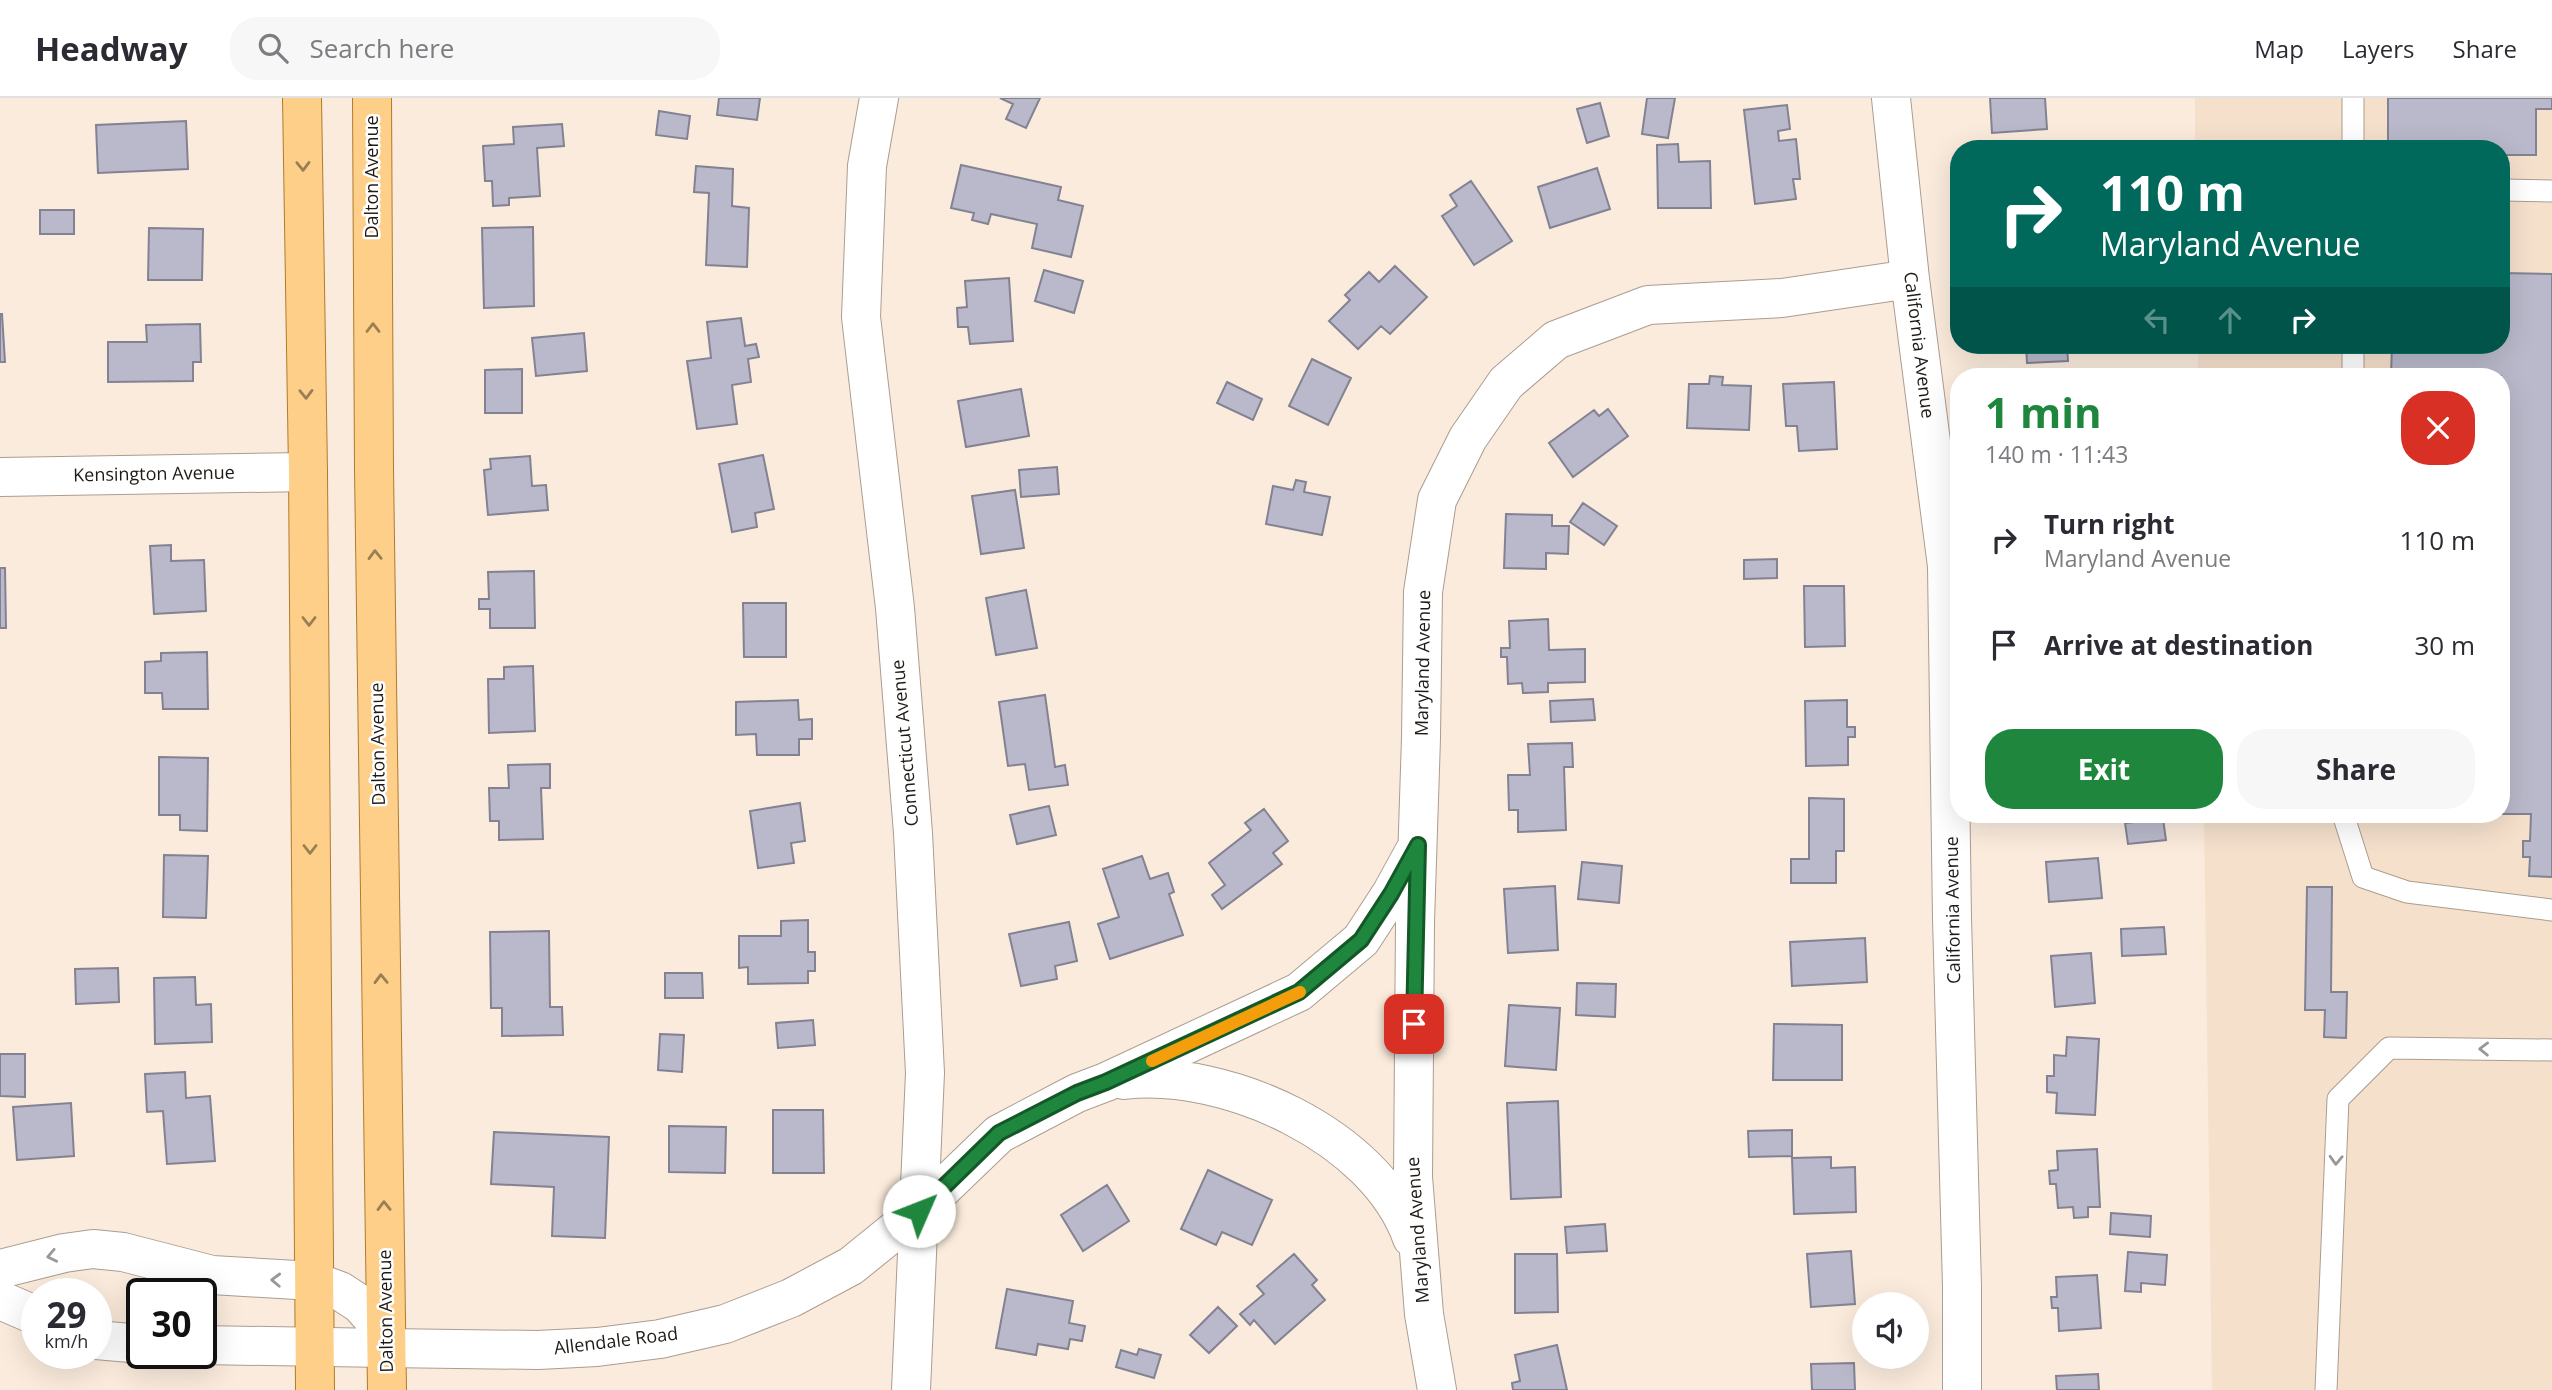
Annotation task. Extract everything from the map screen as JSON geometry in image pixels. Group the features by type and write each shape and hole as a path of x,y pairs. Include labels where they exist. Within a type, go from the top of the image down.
{"main road":[{"path":"302,98 308,472 315,1390"},
{"name":"Dalton Avenue","path":"372,98 374,469 387,1390"}],"street":[{"name":"Connecticut Avenue","path":"879,98 867,166 861,317 895,608 913,833 925,1073 911,1390"},
{"name":"California Avenue","path":"1891,98 1910,279 1947,566 1950,777"},
{"name":"Maryland Avenue","path":"1437,1390 1424,1314 1413,1177 1423,592 1437,500 1468,438 1506,383 1556,340 1648,305 1782,298 1910,279"},
{"name":"Kensington Avenue","path":"0,477 308,472"},
{"name":"California Avenue","path":"1951,823 1962,1390"},
{"name":"Allendale Road","path":"217,1345 538,1350 597,1347 660,1339 725,1324 791,1298 851,1266 919,1211 999,1133 1077,1093 1299,992 1361,940 1418,845"},
{"name":"Allendale Road","path":"1106,1082 1145,1078 1181,1080 1219,1088 1292,1116 1329,1138 1362,1163 1388,1192 1407,1223 1419,1259"},
{"path":"0,1269 64,1253 93,1249 123,1252 212,1275 313,1281 340,1291 360,1304 375,1321 386,1348"},
{"path":"0,1300 21,1309"}],"lane":[{"path":"2353,98 2353,140"},
{"path":"2510,190 2552,191"},
{"path":"2346,823 2362,877 2407,892 2552,910"},
{"path":"2326,1390 2338,1099 2389,1048 2552,1050"}],"shaded area":[{"path":"2195,98 2552,98 2552,1390 2212,1390 2204,823 2510,823 2510,368 2198,368 2198,354 2510,354 2510,140 2195,140"}],"building":[{"path":"719,98 760,98 757,120 717,115"},
{"path":"1000,98 1040,98 1026,128 1006,119 1013,104"},
{"path":"1647,98 1675,98 1668,138 1642,134"},
{"path":"1990,98 2045,98 2047,129 1992,133"},
{"path":"2388,98 2552,98 2552,109 2536,109 2536,155 2510,155 2510,140 2388,140"},
{"path":"1600,103 1609,136 1587,143 1577,109"},
{"path":"1787,105 1790,129 1778,131 1779,141 1796,139 1800,179 1793,179 1796,199 1755,204 1744,110"},
{"path":"659,111 690,116 687,139 656,135"},
{"path":"186,121 188,169 98,173 96,125"},
{"path":"562,124 564,146 537,148 540,196 509,198 509,205 493,206 492,181 485,181 483,146 514,144 513,127"},
{"path":"1678,144 1679,162 1710,161 1711,208 1658,208 1657,145"},
{"path":"961,165 1061,187 1058,200 1083,206 1071,257 1032,248 1037,224 991,214 988,224 972,220 974,213 951,208"},
{"path":"696,166 733,169 732,206 749,208 747,267 706,265 709,193 694,192"},
{"path":"1597,168 1610,209 1550,228 1538,187"},
{"path":"1471,181 1512,241 1474,265 1442,216 1457,206 1450,195"},
{"path":"40,210 74,210 74,234 40,234"},
{"path":"533,227 534,306 484,308 482,228"},
{"path":"149,228 203,229 202,280 148,280"},
{"path":"1395,266 1427,297 1390,334 1381,326 1358,349 1329,321 1350,300 1345,295 1369,272 1379,282"},
{"path":"1044,270 1083,281 1074,313 1035,301"},
{"path":"2510,273 2552,274 2552,877 2529,876 2530,857 2523,857 2523,841 2530,841 2531,814 2510,814 2510,368 2391,368 2392,354 2510,354"},
{"path":"1009,278 1013,341 970,344 968,327 958,327 957,308 967,307 965,281"},
{"path":"2,314 5,362 0,362"},
{"path":"741,318 745,346 756,344 759,357 748,359 751,382 732,385 737,424 697,429 687,361 711,358 707,322"},
{"path":"200,324 201,362 193,362 193,381 108,382 108,342 147,342 146,325"},
{"path":"584,333 587,371 536,376 532,338"},
{"path":"2026,354 2068,354 2068,361 2027,363"},
{"path":"1312,359 1351,378 1328,425 1289,406"},
{"path":"522,369 522,413 485,413 485,370"},
{"path":"1710,376 1723,377 1722,385 1751,386 1749,430 1687,428 1689,384 1709,384"},
{"path":"1227,382 1262,399 1253,420 1217,403"},
{"path":"1834,382 1837,449 1799,451 1797,426 1786,426 1783,384"},
{"path":"1021,389 1029,436 966,447 958,401"},
{"path":"1608,409 1628,436 1573,477 1549,443 1594,410 1599,416"},
{"path":"763,455 774,509 755,513 757,527 732,532 719,464"},
{"path":"530,456 532,486 546,485 548,510 488,515 484,470 491,469 490,459"},
{"path":"1057,467 1059,494 1021,497 1019,470"},
{"path":"1296,480 1306,482 1304,492 1330,497 1322,535 1266,524 1273,486 1293,490"},
{"path":"1015,490 1024,548 981,554 972,496"},
{"path":"1583,503 1617,526 1604,545 1570,522"},
{"path":"1506,514 1552,515 1552,526 1569,526 1568,554 1546,553 1546,569 1504,568"},
{"path":"171,545 171,561 204,560 206,611 154,614 150,546"},
{"path":"1777,559 1777,578 1744,579 1744,560"},
{"path":"0,568 5,568 6,628 0,628"},
{"path":"534,571 535,628 490,628 490,609 479,609 479,599 489,599 488,572"},
{"path":"1804,586 1844,586 1845,646 1805,647"},
{"path":"1026,590 1037,648 996,655 986,598"},
{"path":"743,603 786,603 786,657 744,657"},
{"path":"1548,619 1549,650 1585,649 1585,682 1548,683 1548,692 1523,693 1522,683 1508,684 1507,657 1501,657 1501,648 1510,648 1509,621"},
{"path":"207,652 208,709 163,709 162,693 145,693 145,662 161,661 161,653"},
{"path":"533,666 535,731 489,733 488,679 504,679 504,667"},
{"path":"1045,695 1055,767 1065,765 1068,785 1029,790 1025,764 1008,766 999,702"},
{"path":"1593,699 1595,720 1551,722 1550,701"},
{"path":"798,700 799,720 812,719 812,739 799,739 799,755 757,755 756,734 736,735 736,702"},
{"path":"1847,700 1847,727 1855,727 1855,737 1848,737 1848,765 1806,766 1805,701"},
{"path":"1572,743 1573,767 1564,767 1566,830 1518,832 1518,810 1509,810 1508,775 1530,775 1528,744"},
{"path":"159,757 208,758 207,831 180,830 180,815 159,815"},
{"path":"550,764 550,788 541,788 543,839 499,840 499,821 490,821 489,788 509,788 508,765"},
{"path":"1809,798 1844,799 1844,851 1836,851 1836,883 1791,883 1791,859 1809,859"},
{"path":"800,803 805,841 791,843 794,863 758,868 750,811"},
{"path":"1049,806 1056,835 1017,844 1010,815"},
{"path":"1264,809 1288,841 1273,853 1282,864 1222,909 1212,895 1225,885 1209,863 1251,830 1245,823"},
{"path":"2125,823 2164,823 2166,840 2128,844"},
{"path":"164,855 208,856 206,918 163,917"},
{"path":"1142,856 1150,879 1168,873 1174,892 1169,894 1183,935 1110,959 1098,924 1119,917 1103,869"},
{"path":"2098,858 2102,898 2049,902 2046,862"},
{"path":"1582,862 1622,866 1619,903 1578,899"},
{"path":"1555,886 1558,950 1508,953 1504,889"},
{"path":"2307,887 2332,887 2331,992 2347,992 2346,1038 2324,1037 2325,1010 2305,1010"},
{"path":"808,920 808,952 815,952 815,971 808,971 808,983 748,984 748,967 739,968 739,936 781,936 781,921"},
{"path":"1069,922 1077,961 1055,966 1057,979 1021,986 1009,934"},
{"path":"2164,927 2166,954 2122,956 2121,929"},
{"path":"549,931 550,1007 562,1007 563,1035 502,1036 502,1008 491,1008 490,932"},
{"path":"1865,938 1867,982 1792,986 1790,942"},
{"path":"2091,953 2095,1003 2055,1007 2051,956"},
{"path":"118,968 119,1002 76,1004 75,969"},
{"path":"665,973 702,973 703,998 665,998"},
{"path":"195,977 196,1005 211,1004 212,1042 155,1044 154,978"},
{"path":"1577,983 1616,984 1615,1017 1576,1015"},
{"path":"1509,1005 1560,1008 1556,1070 1505,1066"},
{"path":"813,1020 815,1045 778,1048 776,1023"},
{"path":"1774,1024 1842,1025 1842,1080 1773,1080"},
{"path":"660,1034 684,1035 682,1072 658,1070"},
{"path":"2067,1037 2099,1039 2095,1115 2056,1113 2057,1093 2047,1092 2047,1076 2054,1076 2054,1055 2066,1056"},
{"path":"0,1054 25,1054 25,1097 0,1096"},
{"path":"185,1072 186,1098 210,1096 215,1161 167,1164 163,1111 147,1112 145,1074"},
{"path":"1558,1101 1561,1197 1511,1199 1507,1103"},
{"path":"71,1103 74,1156 17,1160 13,1107"},
{"path":"773,1110 823,1110 824,1173 773,1173"},
{"path":"669,1126 726,1127 725,1173 669,1172"},
{"path":"1792,1130 1792,1156 1749,1157 1748,1131"},
{"path":"494,1132 609,1137 605,1238 552,1236 554,1187 491,1184"},
{"path":"2097,1149 2100,1207 2088,1207 2088,1217 2074,1218 2073,1207 2058,1208 2056,1184 2050,1184 2049,1171 2058,1170 2057,1151"},
{"path":"1831,1157 1831,1168 1855,1167 1856,1212 1794,1214 1792,1158"},
{"path":"1208,1170 1272,1200 1252,1245 1222,1232 1216,1245 1181,1229"},
{"path":"1107,1185 1129,1221 1083,1251 1061,1215"},
{"path":"2111,1213 2151,1216 2150,1237 2110,1234"},
{"path":"1605,1224 1607,1251 1567,1253 1565,1227"},
{"path":"1851,1251 1854,1292 1852,1304 1811,1307 1807,1254"},
{"path":"2128,1252 2167,1255 2165,1285 2141,1283 2141,1292 2125,1291"},
{"path":"1294,1254 1317,1280 1312,1285 1325,1300 1275,1344 1254,1320 1250,1325 1240,1314 1264,1294 1257,1286"},
{"path":"1515,1254 1557,1254 1558,1312 1515,1313"},
{"path":"2097,1275 2101,1328 2059,1331 2058,1308 2052,1308 2051,1297 2057,1297 2056,1277"},
{"path":"1007,1289 1073,1301 1069,1323 1085,1326 1082,1341 1070,1339 1068,1349 1038,1344 1036,1355 996,1348"},
{"path":"1218,1307 1237,1326 1209,1353 1190,1335"},
{"path":"1557,1345 1567,1390 1513,1390 1512,1383 1520,1381 1515,1355"},
{"path":"1139,1349 1161,1355 1154,1378 1116,1367 1121,1350 1137,1355"},
{"path":"1852,1363 1855,1390 1812,1390 1811,1364"},
{"path":"2098,1374 2099,1390 2057,1390 2056,1376"}],"slow traffic":[{"path":"1152,1061 1300,992"}],"route":[{"path":"919,1211 999,1133 1077,1093 1299,992 1361,940 1418,845 1414,1024"}]}
